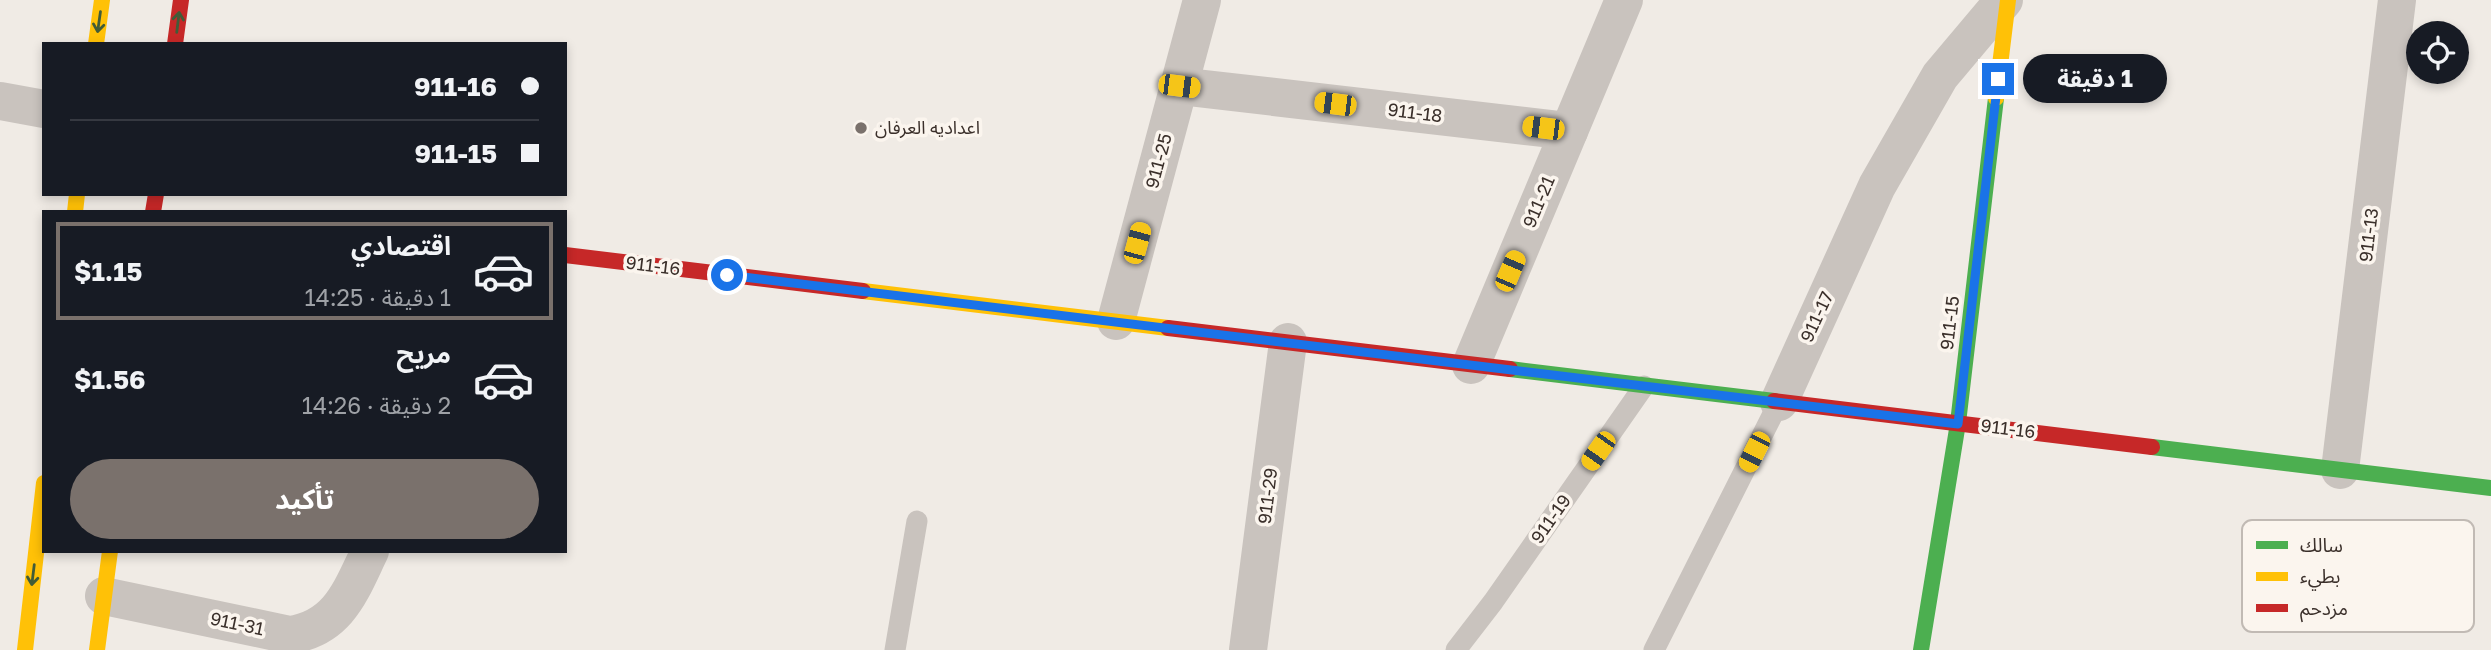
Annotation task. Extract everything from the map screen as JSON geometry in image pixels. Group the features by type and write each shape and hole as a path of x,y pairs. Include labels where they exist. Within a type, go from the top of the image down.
{"street":[{"path":"96,42 102,0"},
{"path":"175,42 181,0"},
{"name":"911-25","path":"1116,321 1202,0"},
{"name":"911-21","path":"1471,365 1624,0"},
{"name":"911-17","path":"1779,402 1877,186 1940,76 2006,0"},
{"name":"911-15","path":"1921,650 1958,424 2006,0"},
{"name":"911-13","path":"2340,470 2397,0"},
{"name":"911-18","path":"1179,86 1569,131"},
{"path":"0,101 42,109"},
{"name":"911-16","path":"567,255 2491,488"},
{"name":"911-29","path":"1248,650 1288,342"},
{"path":"25,650 42,501"},
{"path":"97,650 110,553"},
{"name":"911-31","path":"104,596 290,635 307,633 324,623 345,603 369,553"}],"lane":[{"name":"911-19","path":"1456,650 1493,602 1644,386"},
{"name":"911-17","path":"1654,650 1779,402"},
{"path":"895,650 917,521"}],"traffic: fast":[{"path":"1921,650 1958,423 1996,98"},
{"path":"1510,369 1774,401"},
{"path":"2152,447 2491,488"}],"traffic: slow":[{"path":"96,42 102,0"},
{"path":"1996,98 2008,0"},
{"path":"75,210 77,196"},
{"path":"863,291 1168,328"},
{"path":"25,650 42,501"},
{"path":"97,650 110,553"}],"traffic: jam":[{"path":"175,42 181,0"},
{"path":"153,210 156,196"},
{"path":"567,255 863,291"},
{"path":"1168,328 1510,369"},
{"path":"1774,401 2152,447"}],"place":[{"name":"اعداديه العرفان","path":"861,128"}],"route":[{"path":"727,275 1958,424 1998,79"}]}
